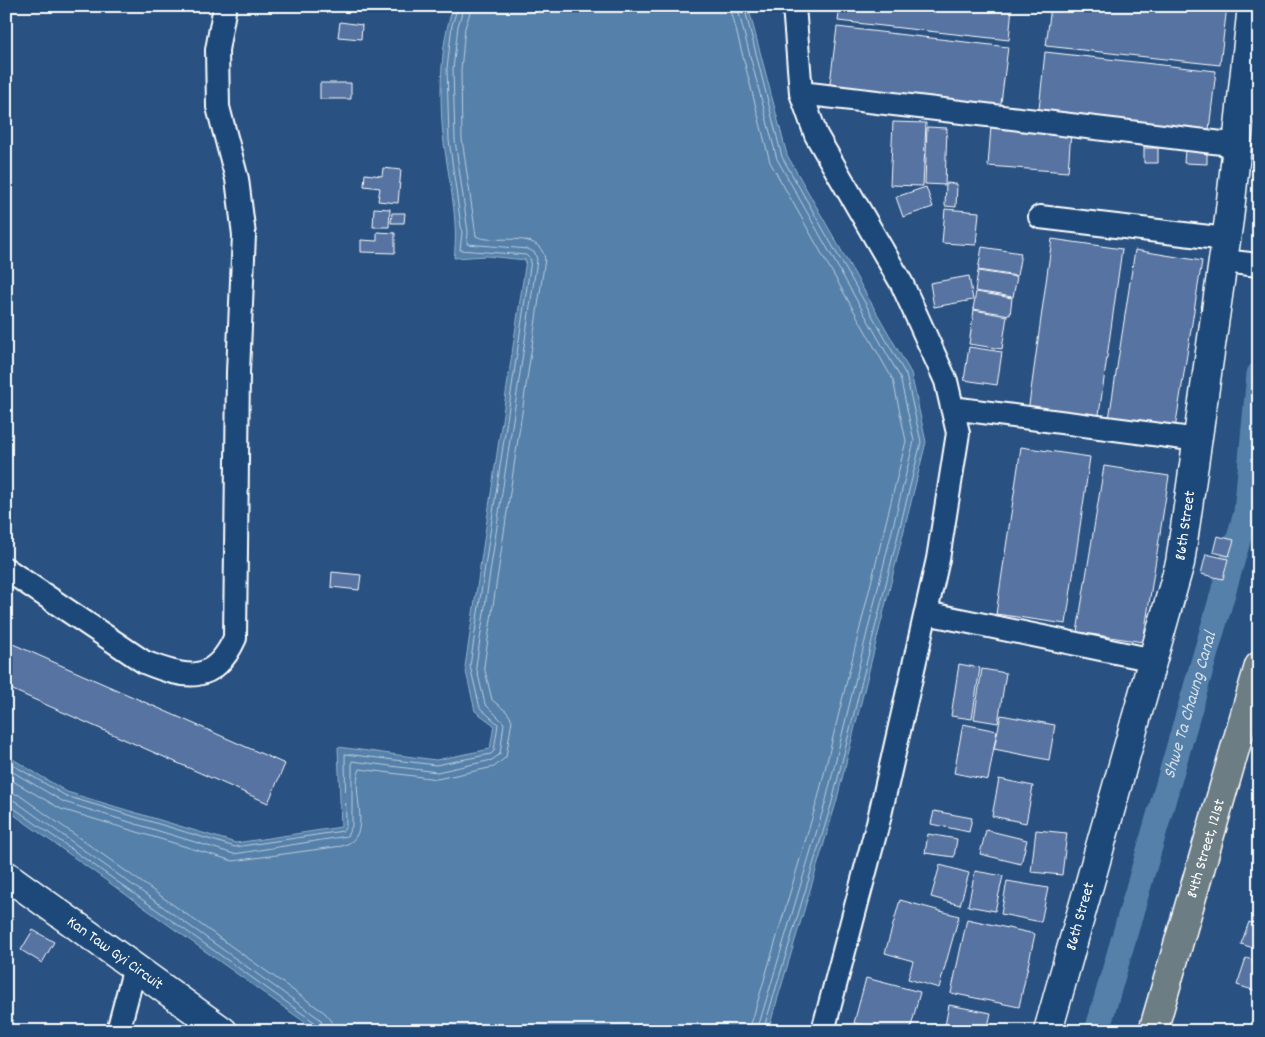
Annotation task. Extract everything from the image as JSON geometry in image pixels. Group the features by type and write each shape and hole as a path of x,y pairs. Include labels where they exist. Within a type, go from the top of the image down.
{"main road":[{"name":"86th Street","path":"1048,1031 1180,563 1199,440 1240,257 1239,145 1252,6"},
{"name":"84th Street, 121st","path":"1153,1031 1259,666"},
{"name":"Kan Taw Gyi Circuit","path":"6,875 224,1031"}],"street":[{"path":"6,569 144,662 168,672 187,675 207,672 221,662 235,638 238,372 244,235 237,179 218,107 217,50 225,6"},
{"path":"794,6 801,93 816,135 902,284 946,381 958,433 938,559 926,613 879,819 823,1031"},
{"path":"801,93 1239,145"},
{"path":"1040,217 1240,257"},
{"path":"952,408 1199,440"},
{"path":"926,613 1154,660"},
{"path":"118,1031 135,967"}],"water":[{"path":"454,6 748,6 787,155 911,373 926,442 836,803 768,1031 317,1031 6,809 6,755 67,792 236,843 341,827 338,747 436,760 490,749 494,725 475,711 465,667 526,260 486,256 454,258 453,200 444,143 441,111 441,74 445,37"}],"building":[{"path":"840,6 1012,6 1009,40 838,21"},
{"path":"1051,6 1227,6 1220,65 1046,46"},
{"path":"340,22 362,25 361,39 338,37"},
{"path":"837,27 1008,47 1000,111 829,91"},
{"path":"1045,52 1216,71 1208,138 1038,119"},
{"path":"320,83 351,83 351,99 320,99"},
{"path":"893,122 926,123 923,186 890,185"},
{"path":"991,126 1071,131 1068,172 988,166"},
{"path":"927,127 947,128 945,185 925,184"},
{"path":"1144,148 1158,148 1158,163 1144,163"},
{"path":"1185,150 1207,150 1207,164 1184,163"},
{"path":"383,168 401,170 398,203 378,201 380,188 364,186 365,174 382,176"},
{"path":"946,183 957,184 956,207 945,206"},
{"path":"926,187 933,207 903,217 896,197"},
{"path":"374,208 390,209 389,227 373,227"},
{"path":"945,209 979,212 976,245 942,243"},
{"path":"392,213 405,213 404,223 391,223"},
{"path":"377,232 395,233 395,253 361,252 361,240 377,241"},
{"path":"1052,239 1122,249 1098,422 1028,412"},
{"path":"982,247 1021,253 1017,276 978,270"},
{"path":"1135,250 1202,261 1175,429 1109,419"},
{"path":"978,271 1017,277 1013,297 975,291"},
{"path":"969,276 973,300 934,307 930,283"},
{"path":"976,292 1012,298 1010,315 973,309"},
{"path":"974,310 1007,316 1002,349 969,344"},
{"path":"969,347 1002,352 997,385 964,380"},
{"path":"1021,447 1090,457 1066,624 996,614"},
{"path":"1104,466 1169,476 1143,642 1077,632"},
{"path":"1217,536 1234,540 1229,556 1213,552"},
{"path":"1206,554 1228,559 1223,579 1201,574"},
{"path":"332,572 361,575 359,590 331,587"},
{"path":"6,641 285,764 268,803 6,687"},
{"path":"959,664 980,668 972,719 951,716"},
{"path":"982,669 1006,673 998,723 974,719"},
{"path":"1001,715 1055,725 1049,760 994,749"},
{"path":"963,724 997,731 988,780 954,773"},
{"path":"999,779 1033,786 1026,823 992,816"},
{"path":"934,811 972,818 969,832 931,824"},
{"path":"986,830 1027,840 1021,864 980,854"},
{"path":"1036,830 1067,833 1062,875 1031,872"},
{"path":"928,834 957,839 954,857 925,853"},
{"path":"940,865 969,873 960,905 931,897"},
{"path":"975,871 1003,876 995,911 968,906"},
{"path":"1007,881 1048,888 1041,922 1001,914"},
{"path":"900,900 959,916 939,988 908,979 913,961 885,953"},
{"path":"967,919 1035,934 1019,1007 951,993"},
{"path":"1249,922 1259,925 1259,950 1241,944"},
{"path":"33,930 54,942 42,963 21,950"},
{"path":"1246,958 1259,962 1259,992 1237,985"},
{"path":"866,978 920,992 910,1031 885,1031 854,1023"},
{"path":"949,1005 991,1013 987,1031 944,1031"}],"waterway":[{"name":"Shwe Ta Chaung Canal","path":"1097,1031 1246,513 1259,374"}]}
